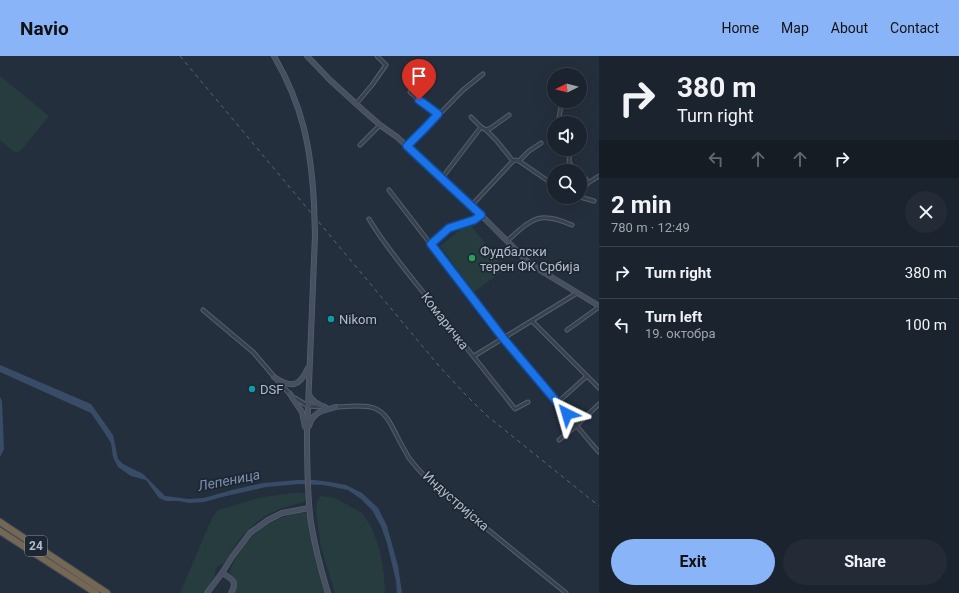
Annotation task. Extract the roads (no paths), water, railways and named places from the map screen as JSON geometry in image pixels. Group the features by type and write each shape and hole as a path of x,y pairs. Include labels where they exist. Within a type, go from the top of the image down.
{"highway":[{"name":"24","path":"0,522 107,593"},
{"name":"24","path":"0,530 96,593"}],"street":[{"path":"274,56 294,96 304,127 310,157 315,235 306,450 309,508 321,570 328,593"},
{"path":"307,56 356,104 407,146 442,178 530,264 599,306 567,330"},
{"path":"356,104 372,86 386,66 377,56"},
{"path":"407,146 463,90 483,74"},
{"path":"410,92 438,114"},
{"path":"486,130 509,115"},
{"path":"471,117 496,140 513,161"},
{"path":"360,145 380,125"},
{"path":"442,178 481,127"},
{"path":"519,161 529,151 541,143"},
{"path":"471,206 513,161 519,161 547,180"},
{"path":"588,183 599,176"},
{"path":"389,190 503,338 599,452"},
{"path":"587,199 594,201"},
{"path":"431,244 449,228 474,220 481,215"},
{"path":"507,241 530,222 540,218 558,219 572,225"},
{"name":"Комаричка","path":"369,219 409,275 515,409 528,402"},
{"path":"474,356 577,293"},
{"name":"Индустријска","path":"203,310 253,352 274,377 297,400 308,406 369,406 383,413 388,418 408,456 429,481 566,593"},
{"path":"532,321 599,388"},
{"path":"274,377 284,383 292,385 295,384 303,378 309,365"},
{"path":"557,403 587,376"},
{"path":"308,392 311,399 317,404 325,407"},
{"path":"290,394 299,407 304,418 304,441 306,450"},
{"path":"558,440 576,426 599,404"},
{"path":"306,434 310,422 316,414 336,407"},
{"path":"208,593 250,533 268,520 282,513 309,508"},
{"path":"222,573 230,578 234,583 231,593"}],"water":[{"path":"0,365 91,404 113,435 118,459 123,464 143,474 165,496 188,499 204,498 263,483 298,480 314,480 346,485 362,493 378,508 387,526 398,566 402,593 397,593 396,581 387,543 381,526 372,510 361,499 348,490 324,485 299,484 266,487 204,502 189,503 166,501 159,498 146,480 131,476 118,467 113,457 111,443 91,413 0,372"},
{"path":"0,397 2,401 4,449 0,457"}],"railway":[{"path":"180,56 439,366 465,394 486,415 599,506"}],"place":[{"name":"Фудбалски терен ФК Србија","path":"472,258"},
{"name":"Nikom","path":"331,319"},
{"name":"DSF","path":"252,389"}],"water label":[{"name":"Лепеница","path":"229,480"}]}
